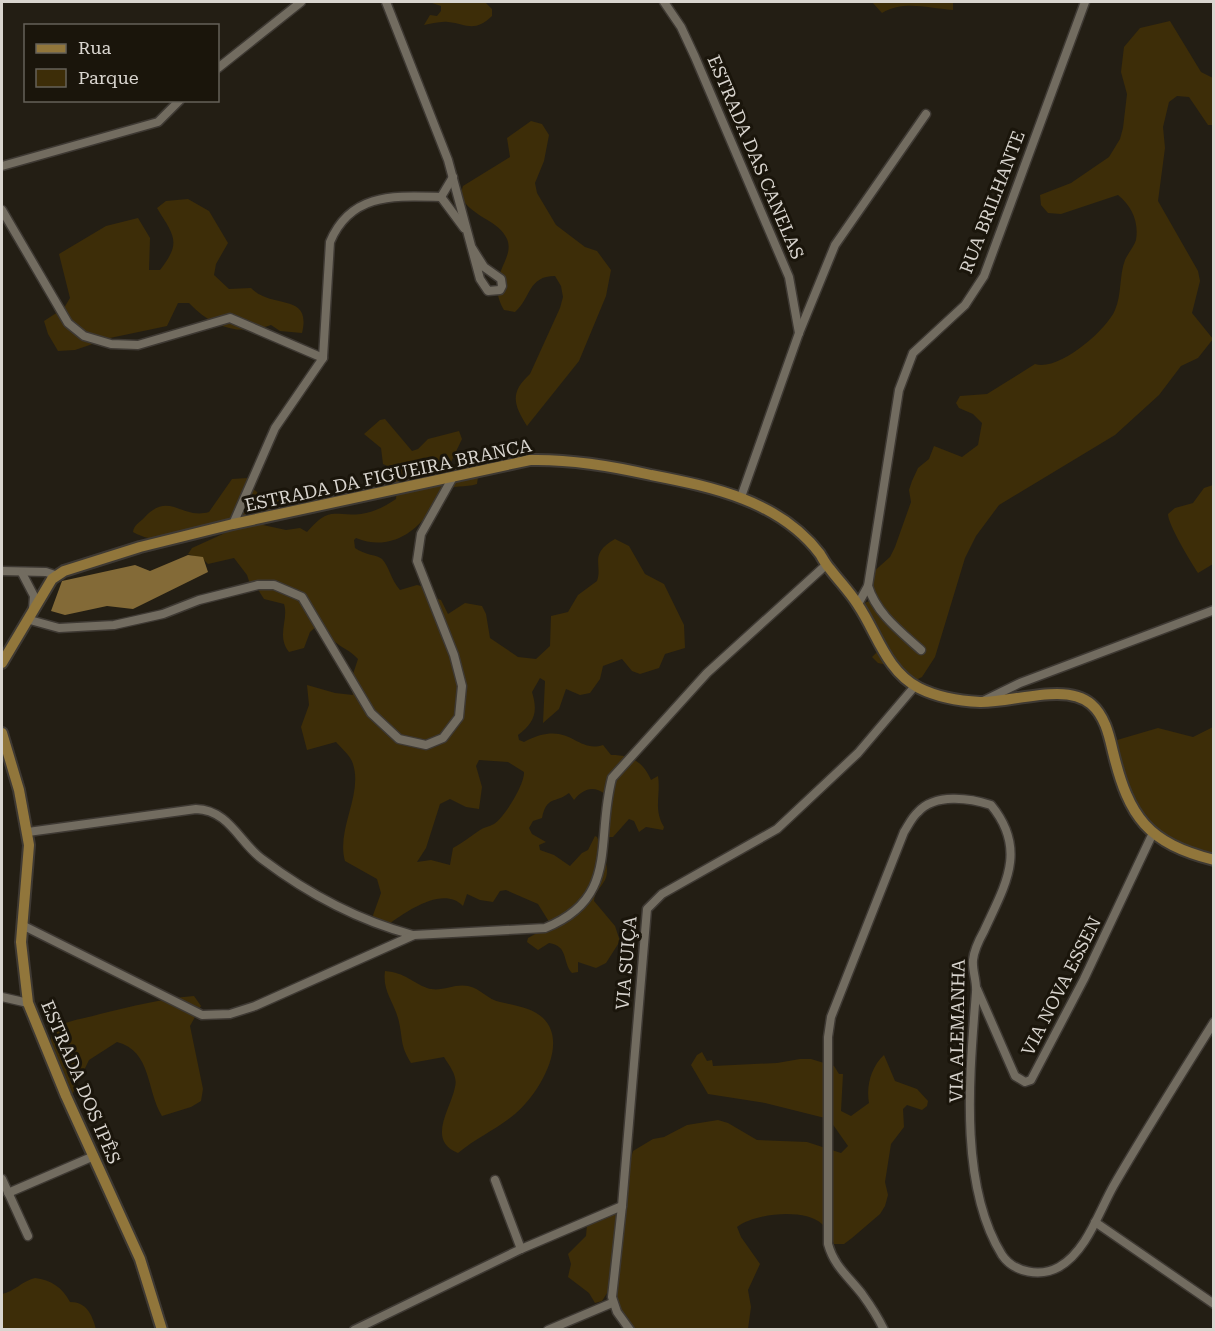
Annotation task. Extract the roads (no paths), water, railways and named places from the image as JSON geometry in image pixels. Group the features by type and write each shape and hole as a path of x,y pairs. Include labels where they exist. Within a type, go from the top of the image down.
{"main road":[{"name":"ESTRADA DA FIGUEIRA BRANCA","path":"55,575 140,547 233,524 511,464 549,460 627,469 709,487 741,497 762,507 793,528 820,554 826,565 858,604 884,654 915,686 944,698 981,702 1060,694 1086,700 1104,722 1127,794 1142,823 1152,835 1179,850 1214,860"},
{"path":"2,663 55,575"},
{"name":"ESTRADA DOS IPÊS","path":"2,733 20,790 27,832 28,874 22,925 22,954 28,1003 144,1269 162,1329"}],"street":[{"path":"219,67 301,2"},
{"path":"386,2 453,177 480,279 488,291 500,290 501,279 484,267 472,248"},
{"name":"ESTRADA DAS CANELAS","path":"666,2 696,57 789,277 799,333"},
{"name":"RUA BRILHANTE","path":"858,604 868,586 899,390 913,353 965,305 984,276 1085,2"},
{"path":"2,166 158,122 178,102"},
{"path":"741,497 799,333 836,244 926,114"},
{"path":"441,197 453,177"},
{"path":"441,197 468,235"},
{"path":"233,524 275,428 323,358 330,242 343,218 364,204 385,198 441,197"},
{"path":"2,210 68,323 84,336 111,344 138,345 230,318 323,358"},
{"path":"22,573 34,596 31,618 59,628 114,625 163,614 199,600 238,590 274,585 302,597 371,713 399,739 426,745 443,738 459,717 462,686 454,655 417,561 421,534 453,477"},
{"path":"27,832 209,809 220,814 261,858 326,900 385,927 414,935 545,928 579,909 594,889 600,874 607,797 612,778 708,673 826,565"},
{"name":"ESTRADA DA FIGUEIRA BRANCA","path":"2,571 46,572 55,575"},
{"path":"868,586 872,597 891,623 921,650"},
{"path":"981,702 1020,683 1214,610"},
{"name":"VIA SUIÇA","path":"612,1303 647,909 662,894 777,829 858,753 915,686"},
{"name":"VIA ALEMANHA","path":"885,1329 860,1291 844,1276 831,1257 828,1244 828,1037 837,998 904,832 918,812 928,804 942,800 975,800 992,805 1007,830 1012,849 1011,866 1004,887 975,949 973,960 977,988 971,1100 972,1154 982,1205 994,1240 1004,1258 1016,1268 1045,1272 1060,1266 1071,1257 1095,1222 1114,1186 1214,1022"},
{"name":"VIA NOVA ESSEN","path":"977,988 1015,1076 1025,1082 1031,1080 1084,978 1152,835"},
{"path":"22,925 202,1015 230,1014 255,1006 414,935"},
{"path":"2,997 28,1003"},
{"path":"8,1193 94,1156"},
{"path":"2,1179 28,1236"},
{"path":"495,1180 521,1249"},
{"path":"354,1329 521,1249 622,1206"},
{"path":"1095,1222 1214,1304"},
{"path":"548,1329 612,1303 630,1329"}]}
